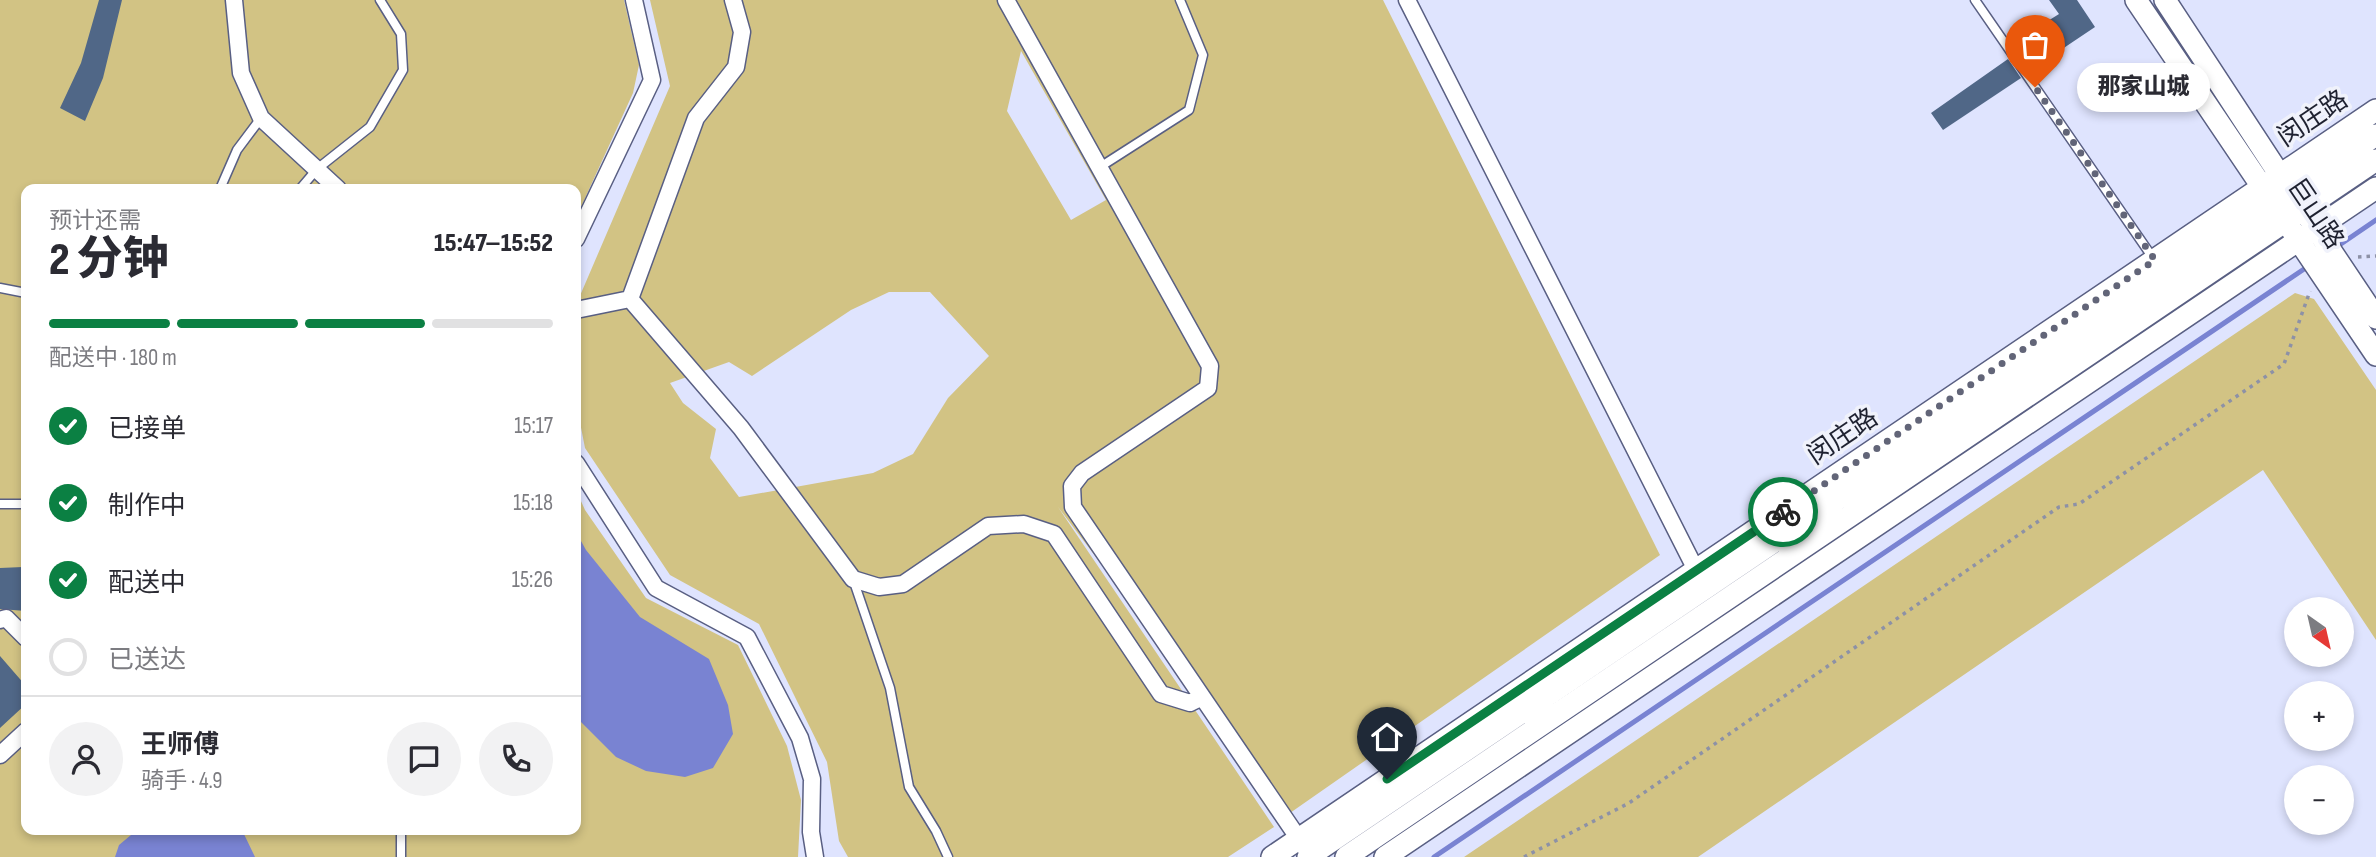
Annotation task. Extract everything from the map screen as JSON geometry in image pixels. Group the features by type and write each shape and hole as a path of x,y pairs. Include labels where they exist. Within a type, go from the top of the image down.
{"main road":[{"name":"巨山路","path":"2136,0 2283,198"},
{"name":"巨山路","path":"2165,0 2283,198 2317,249 2376,355"},
{"name":"闵庄路","path":"1346,857 2283,198 2376,110"},
{"name":"闵庄路","path":"1272,857 1306,851 2376,135"},
{"name":"闵庄路","path":"1306,851 1696,570 2155,260 2283,198 2376,160"},
{"path":"1385,857 2317,249 2376,188"},
{"name":"巨山路","path":"2317,249 2376,318"}],"street":[{"path":"234,0 241,73 261,118 333,184"},
{"path":"581,229 652,80 634,0"},
{"path":"630,299 696,118 736,67 743,32 733,0"},
{"path":"1006,0 1210,366 1208,388 1082,473 1072,486 1073,507 1306,851"},
{"path":"1407,0 1696,570"},
{"path":"581,309 630,299"},
{"path":"630,299 741,428 853,579 879,587 903,584 988,526 1024,524 1054,534 1161,694 1190,703 1202,697"},
{"path":"581,471 656,589 747,637 800,738 812,779 811,832 815,857"},
{"path":"0,620 6,618 21,633"},
{"path":"0,755 21,736"}],"lane":[{"path":"304,184 317,169 370,127 402,70 401,34 380,0"},
{"path":"1100,167 1189,110 1203,55 1180,0"},
{"path":"1975,0 2155,260"},
{"path":"221,184 237,150 261,118"},
{"path":"0,288 21,292"},
{"path":"0,504 21,503"},
{"path":"853,579 890,688 909,788 936,831 948,857"},
{"path":"401,835 401,857"}],"path":[{"path":"1524,857 1629,803 2059,507 2079,504 2284,364 2317,249"}],"shaded area":[{"path":"0,0 624,0 639,65 633,93 581,207 581,184 21,184 21,835 581,835 581,501 646,598 738,645 787,746 801,800 798,857 0,857"},
{"path":"650,0 1383,0 1660,555 1290,813 1058,507 1274,827 1228,857 848,857 839,841 827,762 759,624 670,575 585,448 581,428 581,293 670,86","holes":["1021,51 1106,200 1071,220 1007,111","889,292 930,292 989,356 948,398 913,454 873,473 739,497 710,458 716,429 683,403 670,383 729,362 752,376 851,310"]},
{"path":"2295,293 2314,299 2376,390 2376,640 2354,607 2354,597 2347,597 2263,470 1698,857 1464,857"}],"water":[{"path":"581,541 640,617 709,659 728,705 733,734 713,768 685,777 646,771 616,757 581,722"},
{"path":"131,835 244,835 255,857 115,857 119,845"}],"building":[{"path":"99,0 122,0 103,78 85,121 60,108 81,63"},
{"path":"2049,0 2077,0 2095,27 2031,70 2013,43 2059,14"},
{"path":"2008,59 2021,78 1943,130 1931,113"},
{"path":"21,567 21,611 0,609 0,568"},
{"path":"0,656 21,680 21,709 0,728"}],"waterway":[{"path":"2335,248 2376,220"},
{"path":"1434,857 2310,265"}],"way so far":[{"path":"1783,512 2155,260 2035,87"}],"place":[{"name":"那家山城","path":"2035,87"}],"route":[{"path":"1387,779 1783,512"}]}
